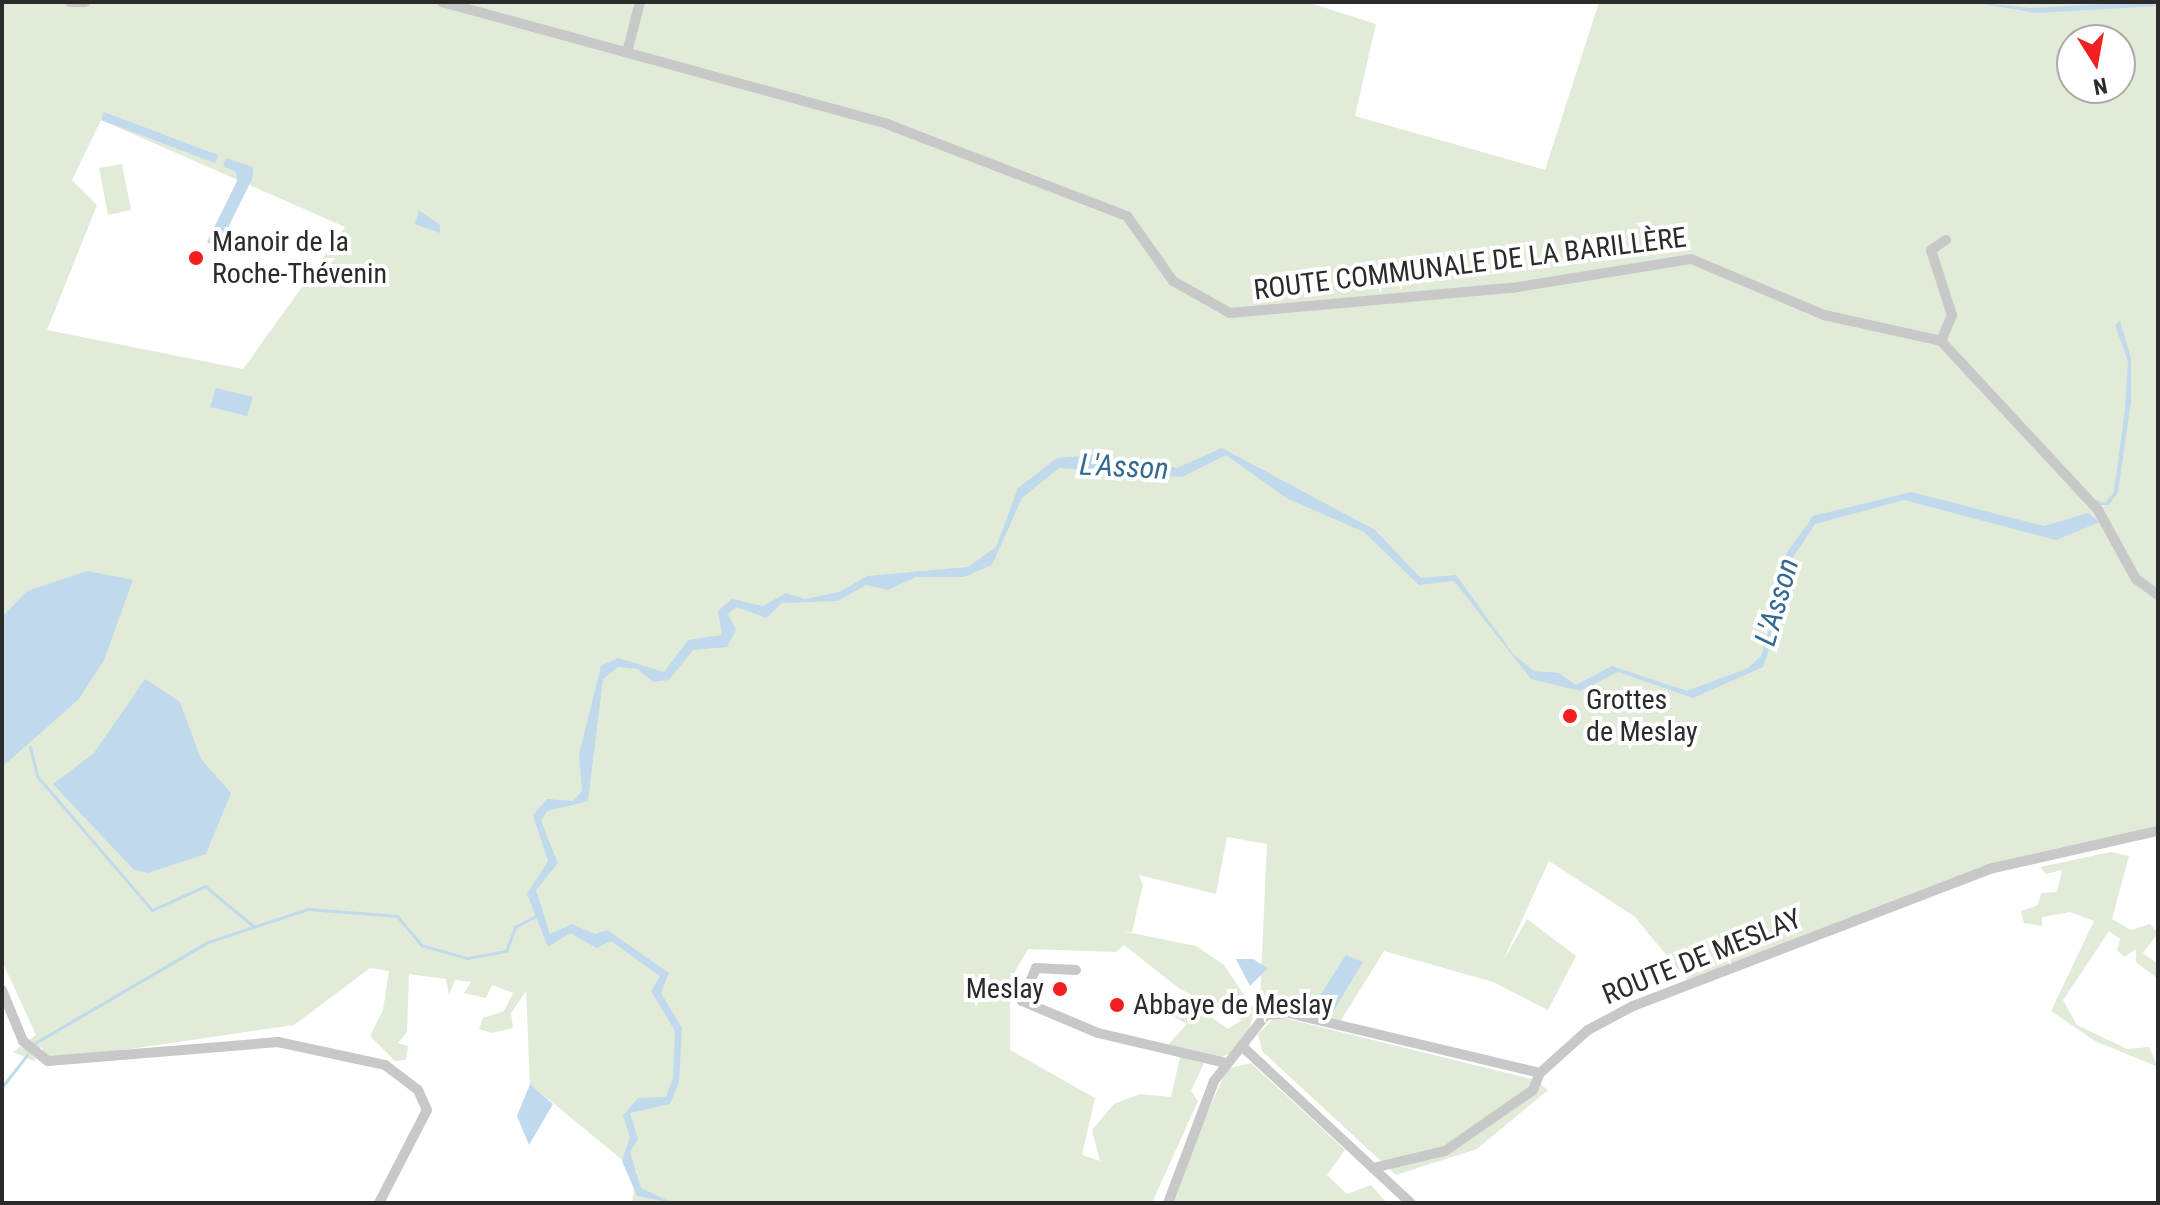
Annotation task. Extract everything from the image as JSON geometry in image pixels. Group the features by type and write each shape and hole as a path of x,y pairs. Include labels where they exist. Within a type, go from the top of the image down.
{"street":[{"path":"70,2 85,2"},
{"name":"ROUTE COMMUNALE DE LA BARILLÈRE","path":"442,2 887,124 1127,216 1173,281 1230,313 1512,288 1691,259 1824,315 1941,341"},
{"path":"627,52 640,2"},
{"path":"1946,240 1931,250 1950,301 1941,341 2098,510 2136,579 2158,595"},
{"name":"ROUTE DE MESLAY","path":"1373,1168 1445,1151 1533,1090 1540,1073 1588,1030 1633,1006 1989,869 2158,831"},
{"path":"1076,970 1036,968 1022,1001 1098,1033 1226,1063"},
{"path":"2,990 29,1050 48,1061 278,1042 385,1065 418,1090 427,1110 379,1203"},
{"path":"1168,1203 1226,1063 1245,1049 1259,1022 1279,1012 1540,1073"},
{"path":"1245,1049 1411,1203"}],"green space":[{"path":"2,2 1307,2 1376,24 1355,116 1545,170 1599,2 2158,2 2158,827 2008,861 1687,980 1634,916 1549,861 1502,963 1527,919 1576,956 1548,1010 1493,982 1384,951 1340,1022 1260,1000 1267,844 1227,837 1216,894 1139,875 1143,885 1132,932 1122,931 1196,946 1224,965 1255,1011 1243,1047 1220,1058 1168,1045 1187,1024 1170,1015 1172,1008 1198,1008 1228,1029 1242,1020 1180,989 1124,945 1116,952 1028,949 1010,980 1010,1050 1095,1098 1082,1155 1100,1161 1092,1130 1114,1104 1140,1094 1171,1097 1180,1057 1204,1063 1191,1091 1198,1101 1152,1203 632,1203 637,1172 530,1084 526,991 511,1013 513,1028 492,1033 479,1029 483,1018 504,1011 513,993 492,985 486,998 464,993 471,982 455,980 449,995 446,979 409,974 407,1032 398,1043 408,1046 406,1060 395,1061 370,1036 383,1010 389,971 370,968 294,1025 48,1061 41,1046 34,1061 13,1052 36,1035 2,961","holes":["101,120 345,227 243,369 47,330 97,205 72,180"]},
{"path":"122,164 131,210 108,215 99,168"},
{"path":"2111,852 2129,856 2112,919 2131,930 2150,924 2158,933 2143,953 2158,964 2158,979 2136,962 2136,949 2124,957 2117,950 2120,939 2109,931 2063,1000 2077,1025 2127,1049 2149,1047 2158,1067 2095,1041 2051,1011 2094,921 2070,912 2042,917 2042,926 2024,923 2021,911 2038,905 2041,893 2057,892 2062,870 2046,874 2040,867"},
{"path":"1276,1016 1535,1080 1548,1090 1477,1149 1396,1175 1262,1051 1258,1034"},
{"path":"1251,1063 1345,1150 1327,1175 1347,1194 1371,1185 1387,1203 1167,1203 1227,1069"}],"water":[{"path":"1973,2 2030,8 2143,2 2158,6 2036,13"},
{"path":"104,112 218,155 215,163 101,120"},
{"path":"226,158 253,167 253,177 218,248 207,242 237,181 236,172 223,166"},
{"path":"419,210 440,225 440,233 415,224"},
{"path":"2158,290 2120,321 2131,358 2131,401 2118,492 2109,505 2096,505 2093,499 2105,503 2114,492 2125,409 2128,361 2115,325"},
{"path":"216,388 253,397 247,416 210,407"},
{"name":"L'Asson","path":"1222,448 1375,530 1421,578 1456,575 1514,655 1534,671 1559,673 1576,685 1612,666 1687,691 1748,668 1761,656 1777,605 1779,564 1813,516 1911,492 2044,526 2088,513 2100,522 2056,540 1904,500 1815,524 1786,568 1784,606 1763,667 1693,698 1618,672 1580,691 1531,679 1454,581 1419,585 1364,532 1288,499 1226,455 1182,477 1059,468 1022,498 992,565 964,577 916,577 888,590 866,585 838,601 782,603 766,618 736,607 728,614 736,630 727,647 693,650 669,680 653,682 638,669 618,667 603,679 588,801 547,811 541,821 558,863 536,890 550,934 572,924 595,934 607,930 669,973 661,993 682,1028 679,1082 670,1104 630,1113 638,1139 630,1152 641,1188 673,1203 637,1196 622,1161 630,1137 623,1116 638,1098 666,1097 673,1078 675,1031 651,991 660,976 611,941 597,948 570,933 548,947 527,894 548,861 533,815 547,799 573,801 582,791 579,754 601,666 618,658 664,672 688,640 722,635 718,611 732,599 763,606 786,593 805,599 840,592 867,576 968,567 996,547 1018,488 1057,458 1095,455 1115,467 1148,461 1177,468"},
{"path":"87,571 133,580 104,660 79,699 2,767 2,617 27,591"},
{"path":"145,679 180,702 201,759 231,793 206,854 148,873 133,869 53,784 94,753"},
{"path":"1346,955 1363,962 1330,1017 1310,1011"},
{"path":"1236,959 1253,959 1268,968 1250,986"},
{"path":"530,1084 553,1104 529,1145 517,1116"}],"waterway":[{"path":"30,747 37,776 152,910 205,886 253,926"},
{"path":"35,1043 208,942 308,909 397,916 421,945 467,958 506,951 515,927 538,915"},
{"path":"2,1087 27,1055"}],"place":[{"name":"Manoir de la Roche-Thévenin","path":"196,258"},
{"name":"Grottes de Meslay","path":"1570,716"},
{"name":"Meslay","path":"1060,989"},
{"name":"Abbaye de Meslay","path":"1117,1005"}]}
